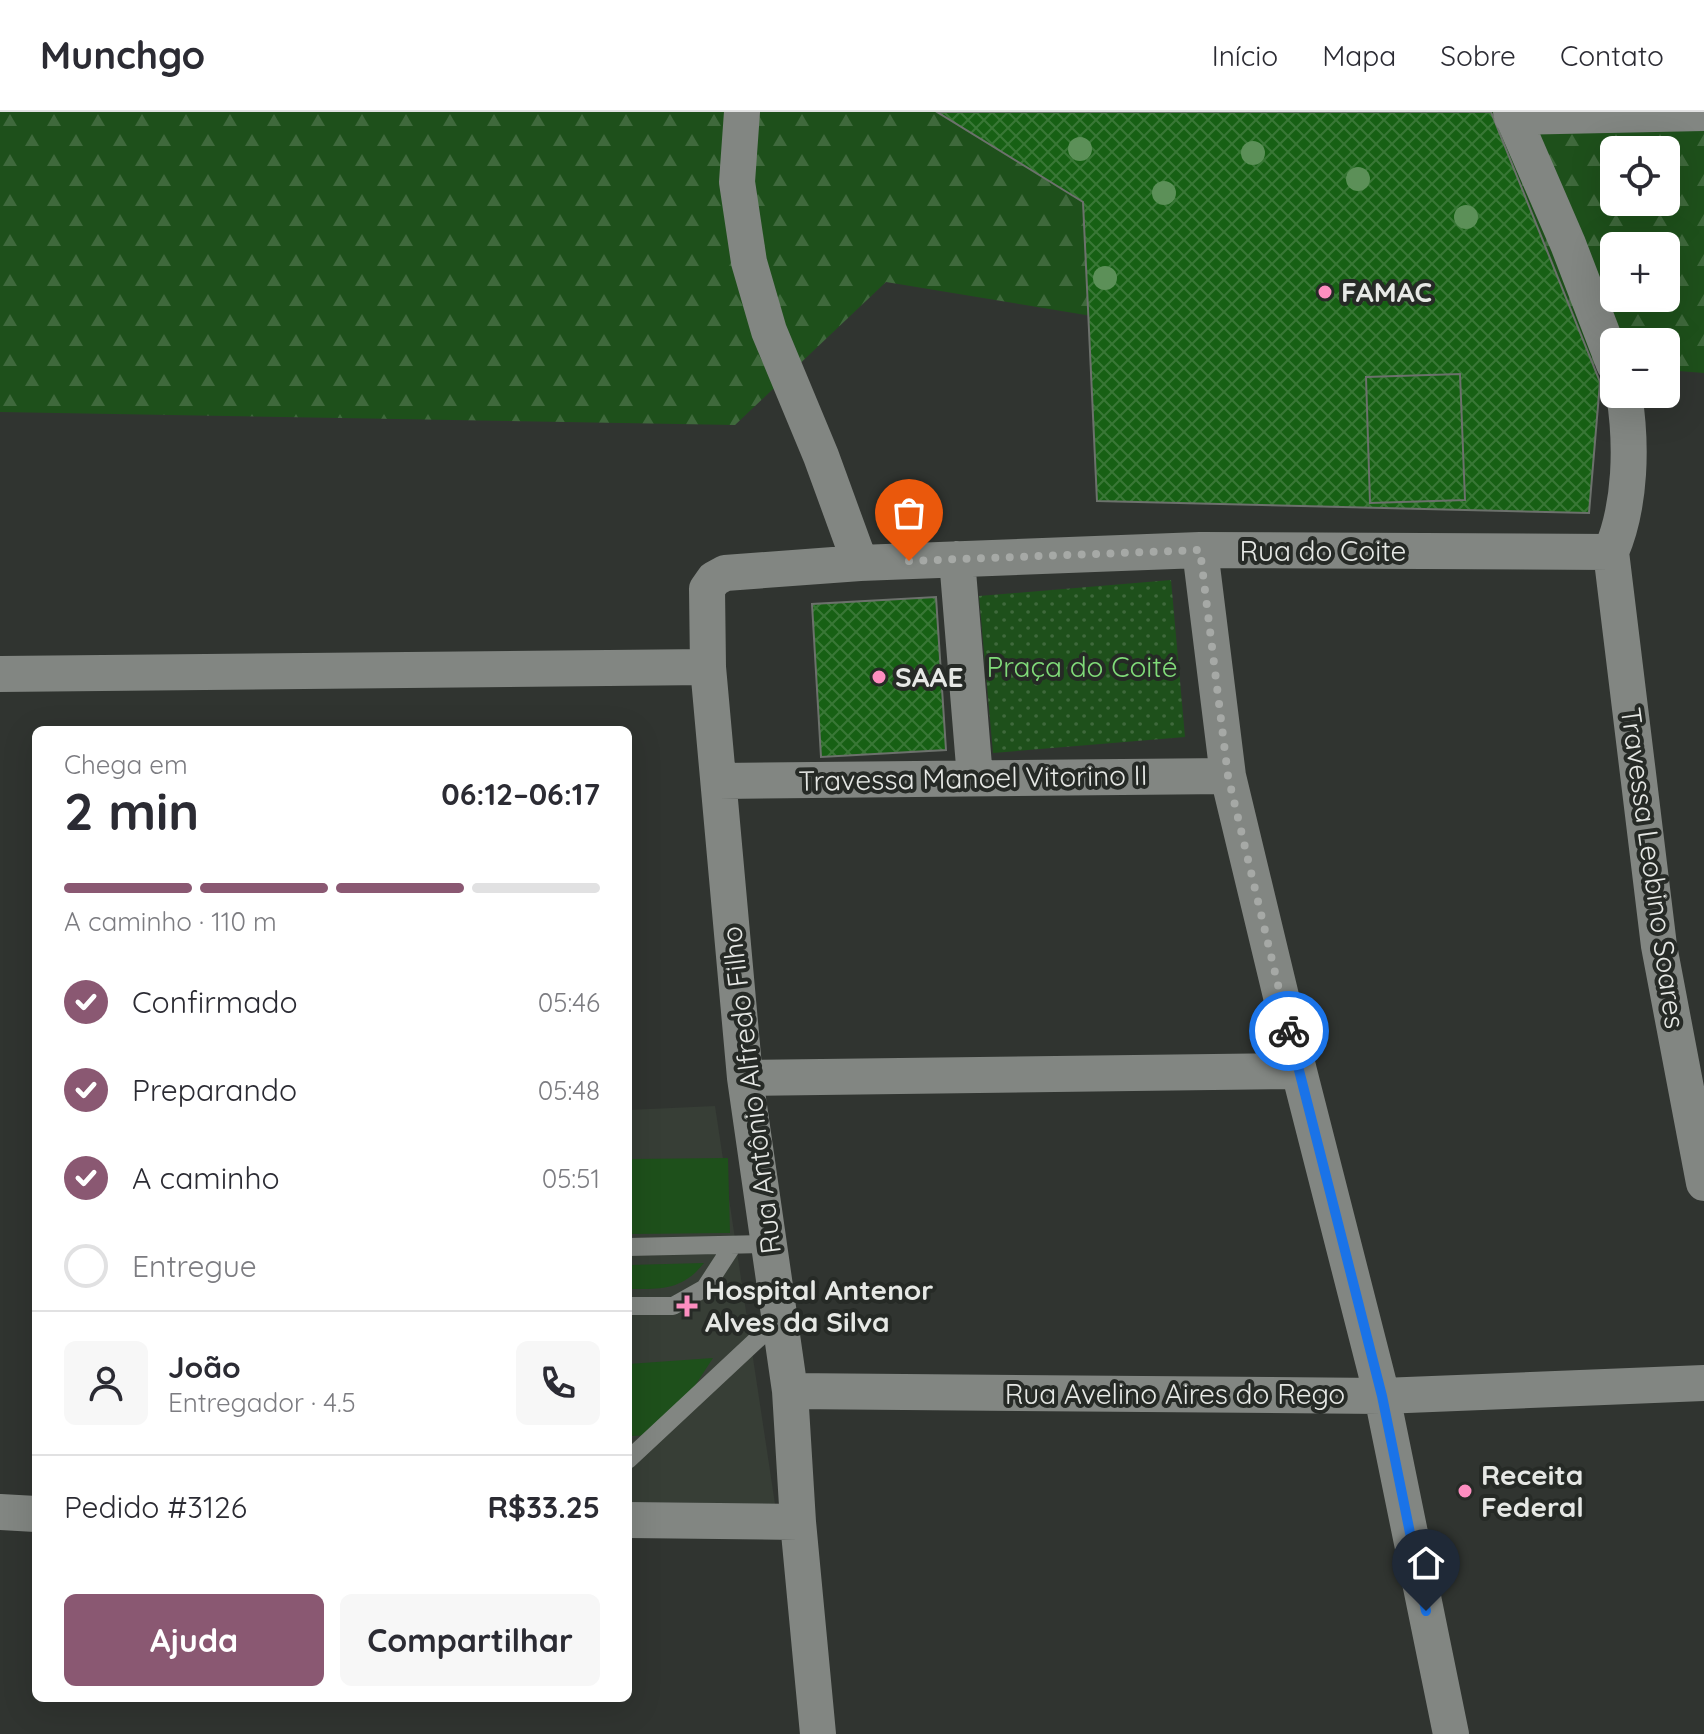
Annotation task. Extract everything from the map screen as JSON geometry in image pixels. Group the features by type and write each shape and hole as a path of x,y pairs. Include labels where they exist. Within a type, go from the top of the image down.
{"street":[{"path":"742,112 737,182 749,262 769,331 821,456 860,563"},
{"path":"1600,328 1512,115 1704,113"},
{"path":"1611,552 1621,529 1629,455 1626,408"},
{"path":"1200,550 1228,776 1382,1396 1451,1734"},
{"name":"Rua do Coite","path":"707,589 714,579 725,573 957,559 1200,550 1611,552"},
{"name":"Travessa Leobino Soares","path":"1611,552 1659,946 1704,1183"},
{"path":"957,559 975,778"},
{"name":"Rua Antônio Alfredo Filho","path":"707,589 708,667 745,1078 790,1391 798,1522 818,1734"},
{"path":"0,674 708,667"},
{"name":"Travessa Manoel Vitorino II","path":"719,781 1228,776"},
{"path":"745,1078 1299,1071"},
{"name":"Rua Avelino Aires do Rego","path":"790,1391 1382,1396 1704,1383"},
{"path":"0,1512 32,1514"},
{"path":"632,1520 798,1522"}],"lane":[{"path":"632,1247 769,1244"},
{"path":"632,1306 673,1306 705,1288 733,1245"},
{"path":"632,1456 779,1319"}],"shaded area":[{"name":"Hospital Antenor Alves da Silva","path":"715,1106 775,1504 632,1502 632,1110"}],"green space":[{"path":"0,112 1704,112 1704,373 1680,371 1680,328 1600,328 1600,365 1207,335 886,282 735,425 0,412"},
{"name":"Praça do Coité","path":"1171,580 1185,737 993,753 979,596"},
{"path":"728,1158 730,1233 632,1234 632,1159"},
{"path":"704,1263 679,1284 632,1289 632,1265"},
{"path":"713,1358 663,1435 632,1436 632,1364"}],"building":[{"name":"FAMAC","path":"937,112 1491,112 1600,382 1589,513 1097,501 1083,202"},
{"path":"1460,374 1465,500 1370,503 1366,377"},
{"name":"SAAE","path":"936,597 946,750 821,757 812,604"}],"way so far":[{"path":"909,561 1200,550 1228,776 1289,1031"}],"place":[{"name":"FAMAC","path":"1325,292"},
{"name":"SAAE","path":"879,677"},
{"name":"Hospital Antenor Alves da Silva","path":"687,1306"},
{"name":"Receita Federal","path":"1465,1491"}],"route":[{"path":"1289,1031 1382,1396 1426,1611"}]}
